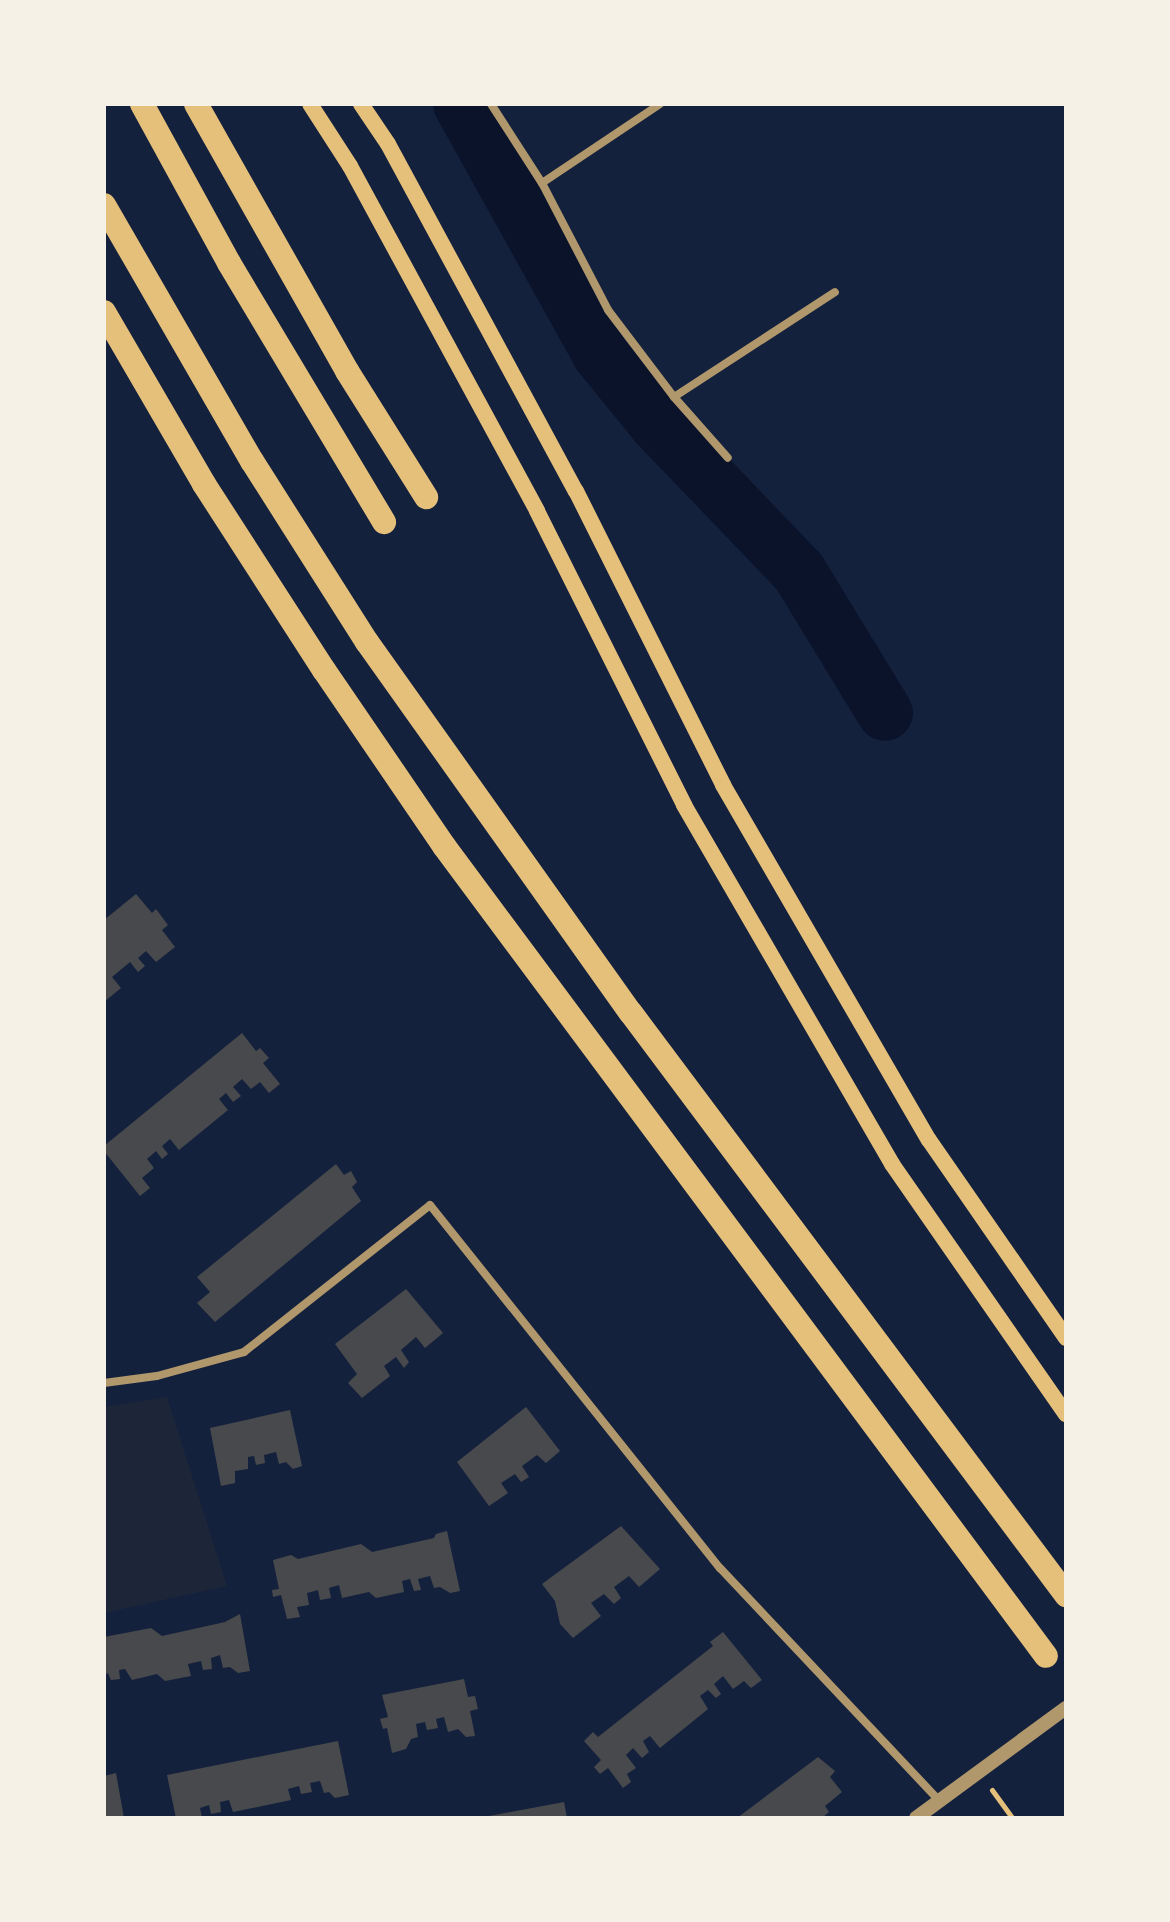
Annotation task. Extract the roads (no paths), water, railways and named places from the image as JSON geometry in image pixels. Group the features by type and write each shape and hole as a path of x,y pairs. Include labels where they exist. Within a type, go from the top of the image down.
{"highway":[{"path":"142,104 229,263 384,522"},
{"path":"196,104 271,241 426,497"},
{"path":"206,104 271,241"},
{"path":"104,205 252,461 367,642 631,1013 1066,1595"},
{"path":"104,312 204,484 324,670 444,846 1046,1656"}],"main road":[{"path":"310,104 350,166 537,511 684,805 892,1164 1066,1414"},
{"path":"361,104 388,144 576,491 723,785 929,1140 1066,1338"}],"street":[{"path":"491,104 542,183 608,310 674,397 728,458"},
{"path":"542,183 660,104"},
{"path":"674,397 835,292"},
{"path":"104,1383 157,1376 244,1352 430,1205 720,1568 939,1800"},
{"path":"916,1818 1064,1712"}],"waterway":[{"path":"461,104 600,354 657,424 799,572 885,713"}]}
